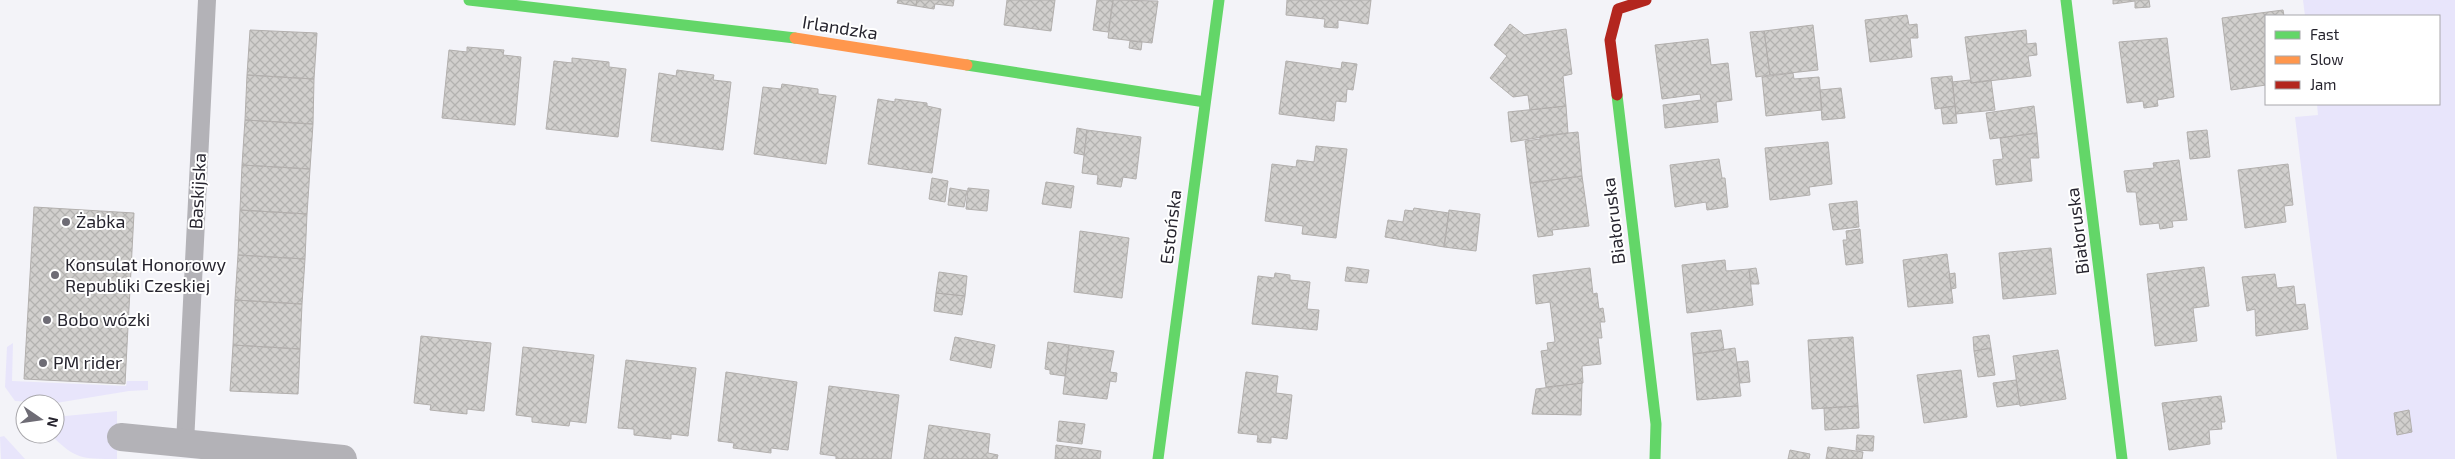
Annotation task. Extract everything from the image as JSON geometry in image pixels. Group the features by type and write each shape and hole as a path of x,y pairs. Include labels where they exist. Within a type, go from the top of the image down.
{"street":[{"name":"Irlandzka","path":"469,0 780,36 1205,102"},
{"name":"Estońska","path":"1158,459 1219,0"},
{"name":"Białoruska","path":"1646,0 1618,9 1610,40 1656,424 1655,459"},
{"name":"Białoruska","path":"2066,0 2122,459"},
{"path":"120,438 343,459"}],"lane":[{"name":"Baskijska","path":"186,443 207,0"}],"shaded area":[{"path":"2303,0 2455,0 2455,459 2337,459 2295,117 2318,115 2317,105 2440,105 2440,15 2305,15"},
{"path":"13,343 12,381 126,386 127,381 148,381 148,390 129,391 65,402 65,394 15,394 15,401 5,387 7,347"},
{"path":"117,411 117,459 87,458 79,456 66,448 61,444 65,444 65,416"},
{"path":"4,436 25,459 1,459 0,437"}],"building":[{"path":"898,0 917,0 916,6 897,3"},
{"path":"917,0 954,0 953,6 935,4 934,9 916,6"},
{"path":"1007,0 1055,0 1051,31 1004,25"},
{"path":"1097,0 1113,0 1108,32 1093,30"},
{"path":"1113,0 1158,1 1152,43 1108,38"},
{"path":"1287,0 1371,0 1368,24 1338,20 1338,28 1324,27 1325,19 1286,15"},
{"path":"2113,0 2149,0 2150,7 2135,8 2135,1 2113,4"},
{"path":"2283,10 2284,15 2265,15 2265,85 2231,90 2222,18"},
{"path":"1907,15 1909,25 1917,24 1918,38 1910,38 1912,57 1870,62 1865,20"},
{"path":"1510,24 1524,35 1566,29 1572,74 1563,76 1566,106 1530,110 1528,95 1513,97 1490,78 1507,56 1494,45"},
{"path":"1813,25 1818,70 1770,75 1764,31"},
{"path":"250,30 317,33 314,79 247,75"},
{"path":"2026,30 2027,44 2036,43 2037,55 2028,56 2031,76 1971,83 1965,37"},
{"path":"1764,31 1770,75 1756,77 1750,32"},
{"path":"2167,38 2174,97 2157,100 2158,106 2144,108 2143,101 2127,103 2119,42"},
{"path":"1708,39 1711,65 1728,63 1732,100 1716,102 1718,122 1665,128 1663,105 1701,100 1700,94 1662,99 1655,45"},
{"path":"1130,41 1142,42 1141,50 1129,48"},
{"path":"467,47 504,50 503,55 521,57 515,125 442,118 449,50 467,52"},
{"path":"572,58 609,62 609,67 626,69 618,137 546,129 554,61 572,63"},
{"path":"1286,61 1341,69 1342,62 1357,64 1353,90 1347,89 1346,102 1336,101 1334,121 1279,114"},
{"path":"677,70 714,75 713,80 731,82 723,150 651,141 659,73 676,76"},
{"path":"1793,73 1794,79 1819,77 1822,110 1766,116 1762,77"},
{"path":"247,75 314,79 313,124 245,120"},
{"path":"1952,76 1955,106 1935,109 1931,78"},
{"path":"1970,80 1971,83 1991,80 1995,110 1956,114 1952,82"},
{"path":"782,84 818,89 818,94 836,96 826,164 754,154 763,87 781,89"},
{"path":"1841,88 1845,118 1822,120 1820,90"},
{"path":"878,99 895,102 895,99 927,103 927,106 941,109 932,173 868,164"},
{"path":"1566,106 1568,133 1511,142 1508,112"},
{"path":"1955,106 1957,123 1943,124 1941,108"},
{"path":"2034,106 2037,133 1990,139 1986,113"},
{"path":"245,120 313,124 310,169 242,165"},
{"path":"1077,128 1087,130 1084,155 1074,153"},
{"path":"1087,130 1141,137 1136,179 1123,177 1121,187 1097,184 1098,175 1082,173"},
{"path":"2207,130 2210,157 2190,159 2187,132"},
{"path":"1578,132 1582,176 1530,183 1525,141 1540,139 1540,136"},
{"path":"2037,133 2039,158 2030,158 2032,181 1996,185 1993,160 2003,159 2000,138"},
{"path":"1828,142 1832,184 1809,187 1810,195 1770,200 1765,148"},
{"path":"1316,146 1347,149 1336,238 1302,234 1303,226 1265,221 1272,164 1296,167 1297,160 1314,162"},
{"path":"1719,159 1722,178 1725,178 1728,207 1707,210 1706,202 1675,207 1670,165"},
{"path":"2179,160 2187,220 2172,221 2173,227 2160,229 2159,223 2140,225 2136,192 2127,192 2124,171 2154,168 2153,163"},
{"path":"2288,164 2293,205 2284,206 2286,222 2245,228 2238,170"},
{"path":"242,165 310,169 307,214 240,210"},
{"path":"1582,176 1589,226 1552,230 1553,235 1538,237 1530,183"},
{"path":"932,178 948,181 945,202 929,199"},
{"path":"1046,182 1074,186 1071,208 1042,204"},
{"path":"950,188 967,191 964,207 948,205"},
{"path":"968,188 989,190 987,211 966,209"},
{"path":"1857,201 1859,227 1833,230 1829,204"},
{"path":"34,207 134,213 125,384 24,379"},
{"path":"1414,208 1449,213 1444,247 1385,237 1388,220 1403,222 1405,210 1413,211"},
{"path":"240,210 307,214 305,259 238,255"},
{"path":"1449,210 1480,214 1476,251 1444,247"},
{"path":"1860,229 1863,263 1846,265 1843,240 1847,240 1846,231"},
{"path":"1080,231 1129,238 1122,298 1074,292"},
{"path":"2051,248 2056,294 2003,299 1999,253"},
{"path":"1947,254 1953,303 1908,307 1903,260"},
{"path":"238,255 305,259 302,304 235,300"},
{"path":"1725,260 1726,271 1749,269 1753,305 1687,313 1682,265"},
{"path":"1347,267 1369,270 1367,283 1345,281"},
{"path":"2204,267 2209,306 2193,308 2197,341 2155,346 2147,274"},
{"path":"1590,268 1593,294 1597,293 1599,309 1603,308 1605,322 1600,322 1602,338 1598,338 1601,364 1582,366 1583,383 1546,387 1541,351 1548,350 1547,343 1555,342 1550,302 1536,304 1533,275"},
{"path":"1756,268 1759,284 1751,284 1749,269"},
{"path":"939,272 967,276 965,296 936,293"},
{"path":"1275,273 1290,275 1290,280 1310,282 1307,309 1319,310 1317,330 1252,324 1258,276 1274,278"},
{"path":"1955,273 1956,288 1951,289 1949,274"},
{"path":"2275,274 2277,288 2294,286 2296,305 2305,304 2308,329 2256,336 2255,309 2247,311 2242,277"},
{"path":"936,293 965,296 962,315 934,311"},
{"path":"235,300 302,304 300,349 233,345"},
{"path":"1721,330 1724,350 1693,354 1691,333"},
{"path":"1989,335 1991,348 1974,351 1973,337"},
{"path":"421,336 491,343 484,411 467,409 467,414 430,410 431,405 414,403"},
{"path":"955,337 995,345 991,368 950,360"},
{"path":"1853,337 1858,406 1812,409 1808,340"},
{"path":"1048,342 1069,345 1065,376 1050,374 1050,370 1045,369"},
{"path":"233,345 300,349 298,394 230,391"},
{"path":"1069,345 1114,351 1110,372 1117,373 1116,382 1110,381 1107,399 1063,394"},
{"path":"523,347 594,355 586,423 570,421 569,426 532,422 532,417 516,415"},
{"path":"1735,348 1741,396 1697,400 1693,354"},
{"path":"1991,348 1995,375 1978,377 1974,351"},
{"path":"2058,350 2066,399 2020,406 2013,356"},
{"path":"626,360 696,368 688,436 671,434 671,439 634,435 634,429 618,428"},
{"path":"1748,361 1750,382 1740,383 1737,362"},
{"path":"1961,370 1967,417 1924,423 1917,375"},
{"path":"726,372 797,382 788,450 771,448 771,453 733,448 734,443 718,441"},
{"path":"1246,372 1278,376 1276,393 1292,395 1287,439 1271,437 1271,443 1257,442 1258,435 1238,433"},
{"path":"2016,380 2020,404 1997,407 1993,383"},
{"path":"1582,383 1581,415 1532,414 1536,389"},
{"path":"829,386 899,395 891,459 836,459 836,456 820,454"},
{"path":"2221,396 2225,422 2221,422 2222,429 2209,430 2210,444 2169,450 2162,403"},
{"path":"1858,406 1859,428 1825,430 1824,408"},
{"path":"2409,410 2412,432 2397,435 2394,413"},
{"path":"1059,421 1085,424 1082,444 1057,441"},
{"path":"929,425 990,434 988,453 998,455 997,459 924,459"},
{"path":"1857,435 1874,436 1873,451 1856,450"},
{"path":"1056,445 1101,451 1100,459 1055,459"},
{"path":"1828,447 1863,452 1862,459 1826,459"},
{"path":"1790,450 1810,454 1809,459 1788,459"}],"traffic: fast":[{"path":"469,0 795,38"},
{"path":"1158,459 1219,0"},
{"path":"2066,0 2122,459"},
{"path":"967,65 1205,102"},
{"path":"1617,95 1656,424 1655,459"}],"traffic: slow":[{"path":"795,38 967,65"}],"traffic: jam":[{"path":"1617,95 1610,40 1618,9 1646,0"}],"place":[{"name":"Żabka","path":"66,222"},
{"name":"Konsulat Honorowy Republiki Czeskiej","path":"55,275"},
{"name":"Bobo wózki","path":"47,320"},
{"name":"PM rider","path":"43,363"}]}
